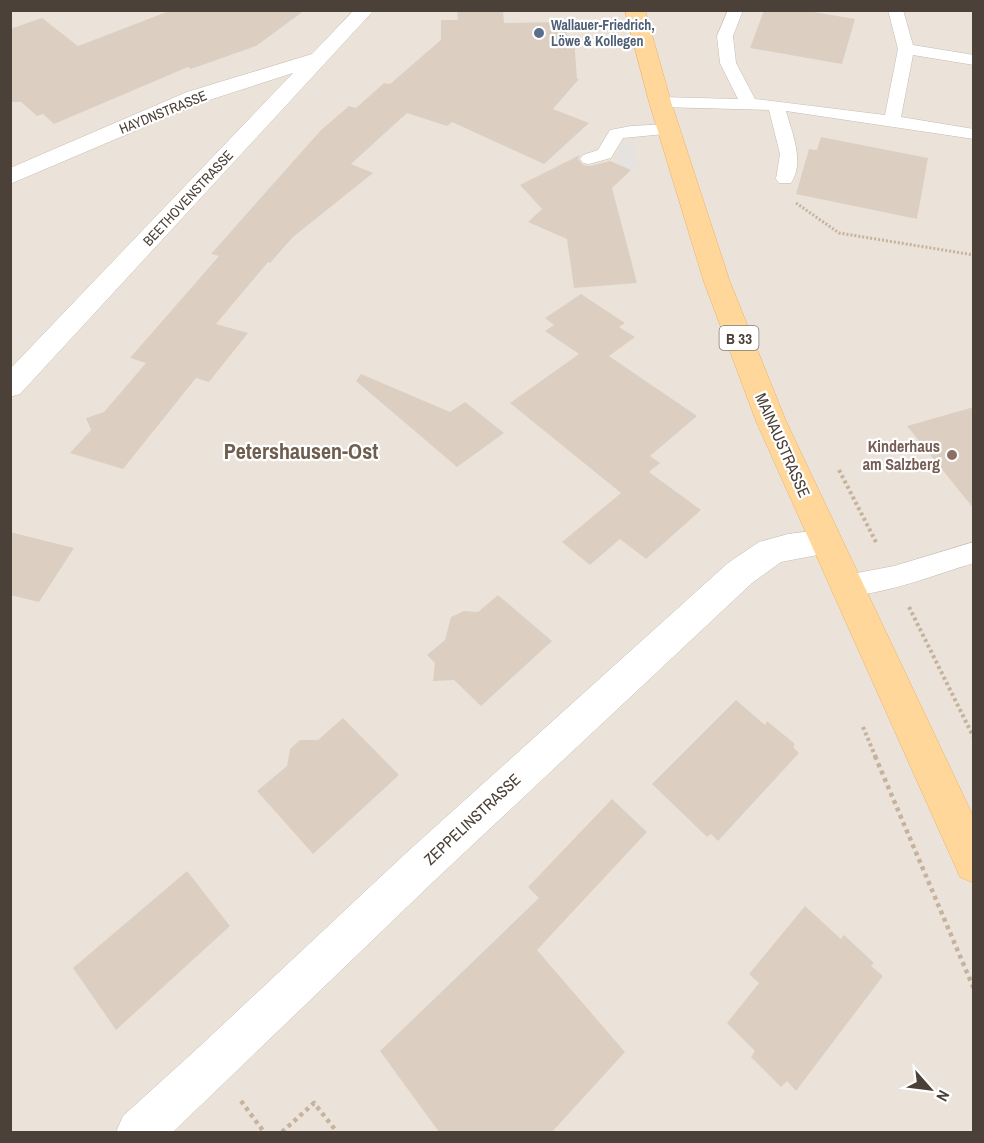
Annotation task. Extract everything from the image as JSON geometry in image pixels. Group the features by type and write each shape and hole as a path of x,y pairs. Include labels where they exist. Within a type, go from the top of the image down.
{"main road":[{"name":"MAINAUSTRASSE","path":"635,10 660,102 722,292 771,421 974,863"}],"street":[{"name":"BEETHOVENSTRASSE","path":"10,387 365,10"},
{"name":"HAYDNSTRASSE","path":"12,174 195,97 319,58"},
{"name":"ZEPPELINSTRASSE","path":"139,1132 419,868 740,573 771,552 788,547 827,543"}],"lane":[{"path":"736,10 725,36 728,63 749,104"},
{"path":"892,121 906,49 894,10"},
{"path":"906,49 974,60"},
{"path":"660,102 776,105 974,134"},
{"path":"776,105 789,154 785,179"},
{"path":"589,159 605,154 616,134 669,129"},
{"path":"845,585 894,577 974,552"}],"path":[{"path":"785,179 790,196 800,207 839,233 974,255"},
{"path":"834,461 974,738"},
{"path":"282,1132 315,1103 337,1132"}],"shaded area":[{"path":"11,11 973,11 973,1132 11,1132"},
{"path":"619,141 633,141 639,169 617,169"}],"building":[{"path":"172,10 305,10 256,46 191,69 188,67 54,124 43,114 37,116 21,102 10,102 10,29 42,18 78,46"},
{"path":"457,10 503,10 504,23 564,22 567,35 574,37 577,79 579,79 553,109 589,123 544,164 452,122 447,126 407,113 351,164 373,173 293,237 270,263 268,262 216,324 248,333 209,382 196,378 123,469 70,453 91,430 86,418 104,412 146,363 130,358 219,256 211,254 321,130 349,106 356,108 384,83 390,84 441,40 441,20 458,20"},
{"path":"764,10 802,10 855,19 842,64 750,48"},
{"path":"821,137 928,158 917,219 796,194 809,149 817,150"},
{"path":"580,155 578,159 583,165 590,166 610,161 631,170 612,188 637,283 574,288 567,239 528,222 542,209 520,185"},
{"path":"581,294 625,323 619,327 635,337 609,356 697,416 650,456 660,463 649,472 701,510 646,559 620,539 590,565 562,542 621,493 510,403 579,354 545,331 554,325 545,318"},
{"path":"361,374 450,412 465,402 504,433 457,467 356,381"},
{"name":"Kinderhaus am Salzberg","path":"974,407 974,509 907,426"},
{"path":"10,532 74,548 39,602 10,595"},
{"path":"498,595 552,641 481,706 454,680 433,681 435,663 427,655 445,640 451,617 464,611 478,612"},
{"path":"736,700 765,725 767,721 795,744 793,747 799,753 718,841 711,834 707,837 652,784"},
{"path":"343,718 399,775 313,854 257,791 287,766 290,749 300,740 318,740"},
{"path":"612,799 647,832 537,950 625,1052 552,1132 439,1132 380,1051 539,898 528,887"},
{"path":"187,871 230,926 116,1030 73,968"},
{"path":"805,906 841,939 844,935 874,963 871,966 883,976 796,1091 787,1081 781,1087 751,1057 755,1051 727,1023 759,983 749,974"}],"place":[{"name":"Wallauer-Friedrich, Löwe & Kollegen","path":"539,33"},
{"name":"Kinderhaus am Salzberg","path":"952,455"}],"district":[{"name":"Petershausen-Ost","path":"301,451"}]}
